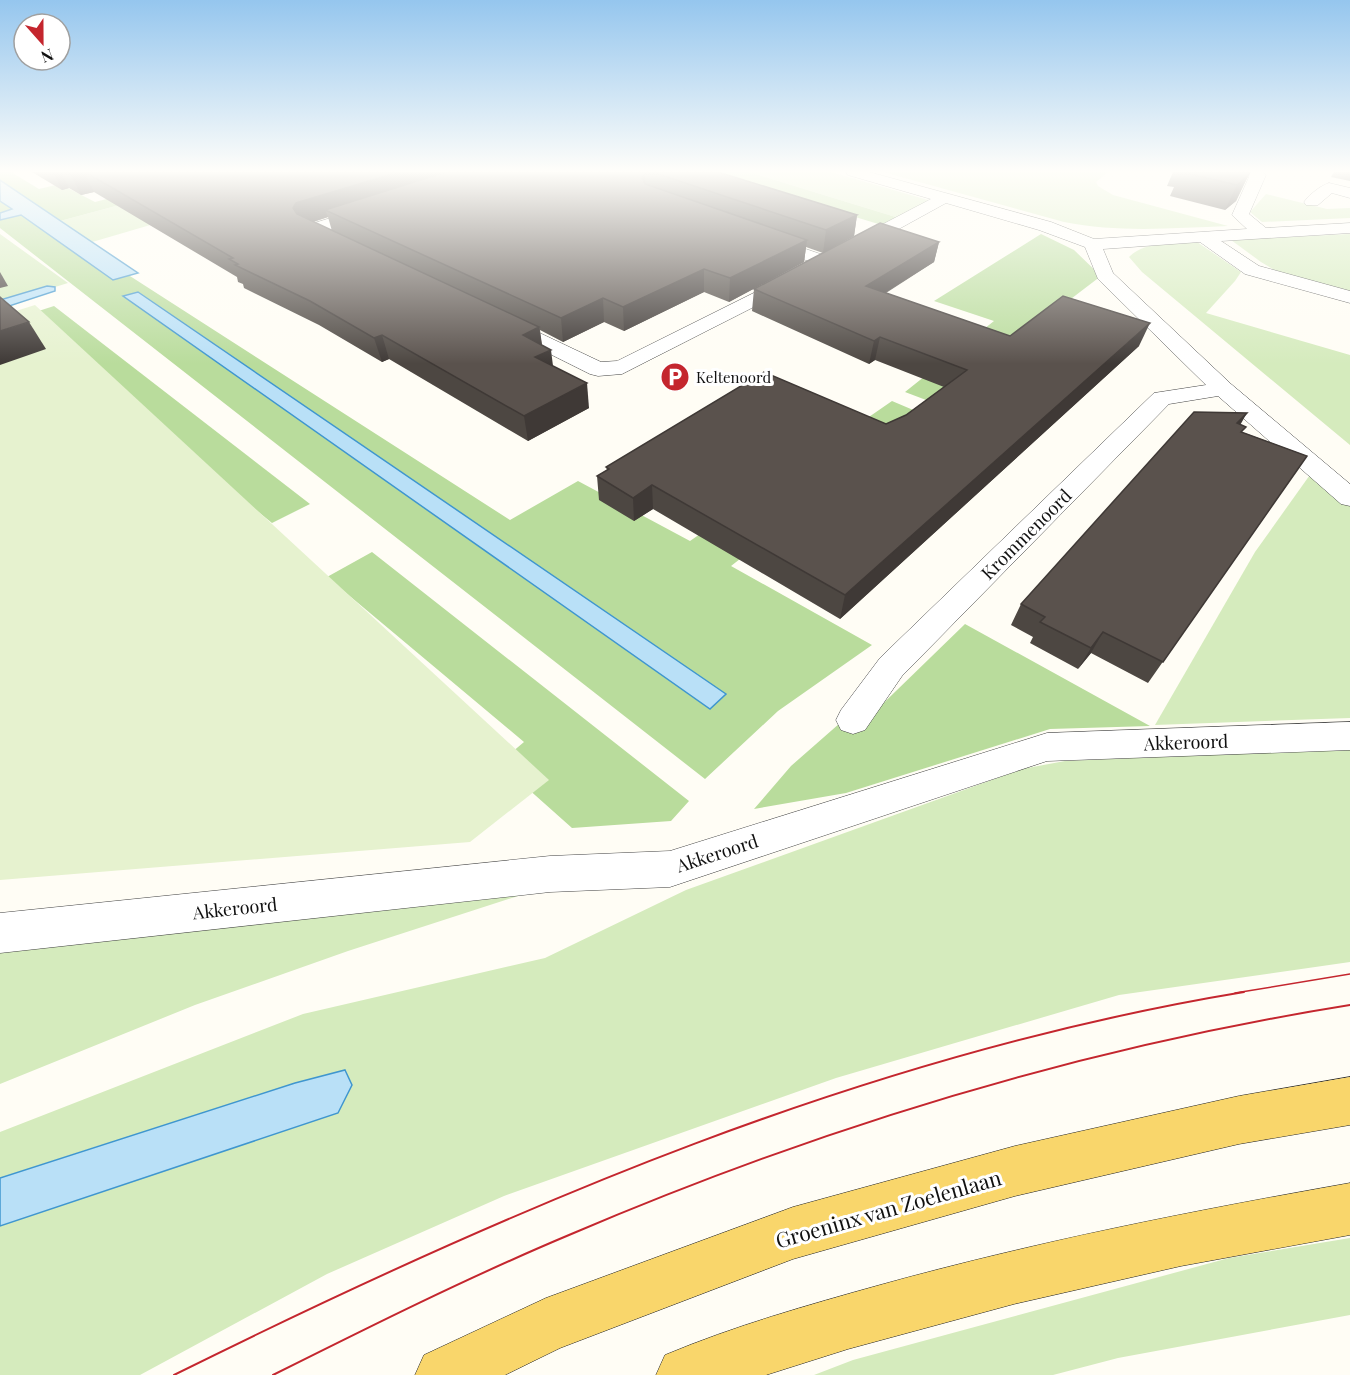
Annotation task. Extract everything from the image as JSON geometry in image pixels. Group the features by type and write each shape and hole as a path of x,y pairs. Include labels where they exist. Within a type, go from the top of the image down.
{"main road":[{"name":"Groeninx van Zoelenlaan","path":"444,1375 546,1326 793,1233 1015,1171 1239,1120 1350,1101"},
{"path":"685,1375 761,1347 990,1281 1241,1227 1350,1209"}],"street":[{"path":"324,236 354,250"},
{"path":"754,236 826,262"},
{"path":"481,312 598,369 622,368 874,236"},
{"path":"1072,236 1092,244 1200,236"},
{"path":"1202,236 1252,270 1350,297"},
{"path":"1092,244 1105,275 1223,389 1350,498"},
{"name":"Krommenoord","path":"853,720 891,667 1162,398 1223,389"},
{"name":"Akkeroord","path":"0,933 550,874 670,869 1047,747 1350,736"}],"green space":[{"path":"0,236 68,283 55,287 47,286 0,300"},
{"path":"10,236 68,236 510,520 578,481 690,541 892,401 925,415 731,566 872,645 778,711 705,779","holes":["138,292 725,694 124,296"]},
{"path":"68,236 112,236 82,245"},
{"path":"1038,236 1045,236 1074,250 1101,276 934,403 905,392 994,321 934,301"},
{"path":"1350,236 1350,291 1276,271 1231,240"},
{"path":"1197,242 1241,272 1206,313 1350,355 1350,445 1142,272 1129,257 1152,245"},
{"path":"35,305 549,780 470,842 0,880 0,316"},
{"path":"54,306 310,504 272,523 20,317"},
{"path":"1312,472 1350,504 1350,718 1155,725 1255,552"},
{"path":"372,552 689,801 671,821 572,828 499,763 524,742 327,577"},
{"path":"965,624 1150,726 1050,729 846,793 754,809 791,766 848,716 862,724"},
{"path":"1350,749 1350,962 1119,995 836,1078 504,1196 327,1274 140,1375 0,1375 0,1226 10,1222 101,1145 0,1178 0,1132 303,1014 545,958 686,890 1022,769 1065,761"},
{"path":"586,874 348,951 195,1005 0,1084 0,925"},
{"path":"1350,1238 1350,1315 1118,1358 1053,1375 814,1375 853,1360 1229,1258"}],"water":[{"path":"51,236 83,236 138,273 113,280"},
{"path":"47,286 55,287 55,291 0,309 0,300"},
{"path":"138,292 726,694 710,709 123,296"},
{"path":"345,1070 352,1085 338,1113 0,1226 0,1178 295,1083"}],"building":[{"path":"195,236 344,236 539,327 523,335 551,350 535,357 587,383 524,416 382,335 374,338 310,301 235,265 238,264 229,259 233,258"},
{"path":"382,236 796,236 807,240 730,278 704,269 623,307 603,298 561,318"},
{"path":"855,236 921,236 939,242 866,286 1010,336 1063,296 1150,323 845,595 652,485 633,498 597,476 609,469 606,467 764,372 886,424 906,415 967,370 880,337 874,341 754,289"},
{"path":"0,297 29,322 0,331"},
{"path":"1194,412 1247,413 1237,423 1246,427 1241,432 1307,456 1163,662 1103,632 1091,648 1040,622 1045,617 1021,604"}],"tram line":[{"path":"1235,993 1350,974"},
{"path":"174,1375 432,1253 563,1196 696,1143 830,1096 966,1054 1104,1019 1244,992"},
{"path":"273,1375 383,1320 569,1235 663,1196 855,1127 1051,1068 1249,1023 1350,1005"}],"place":[{"name":"Keltenoord","path":"675,377"}]}
